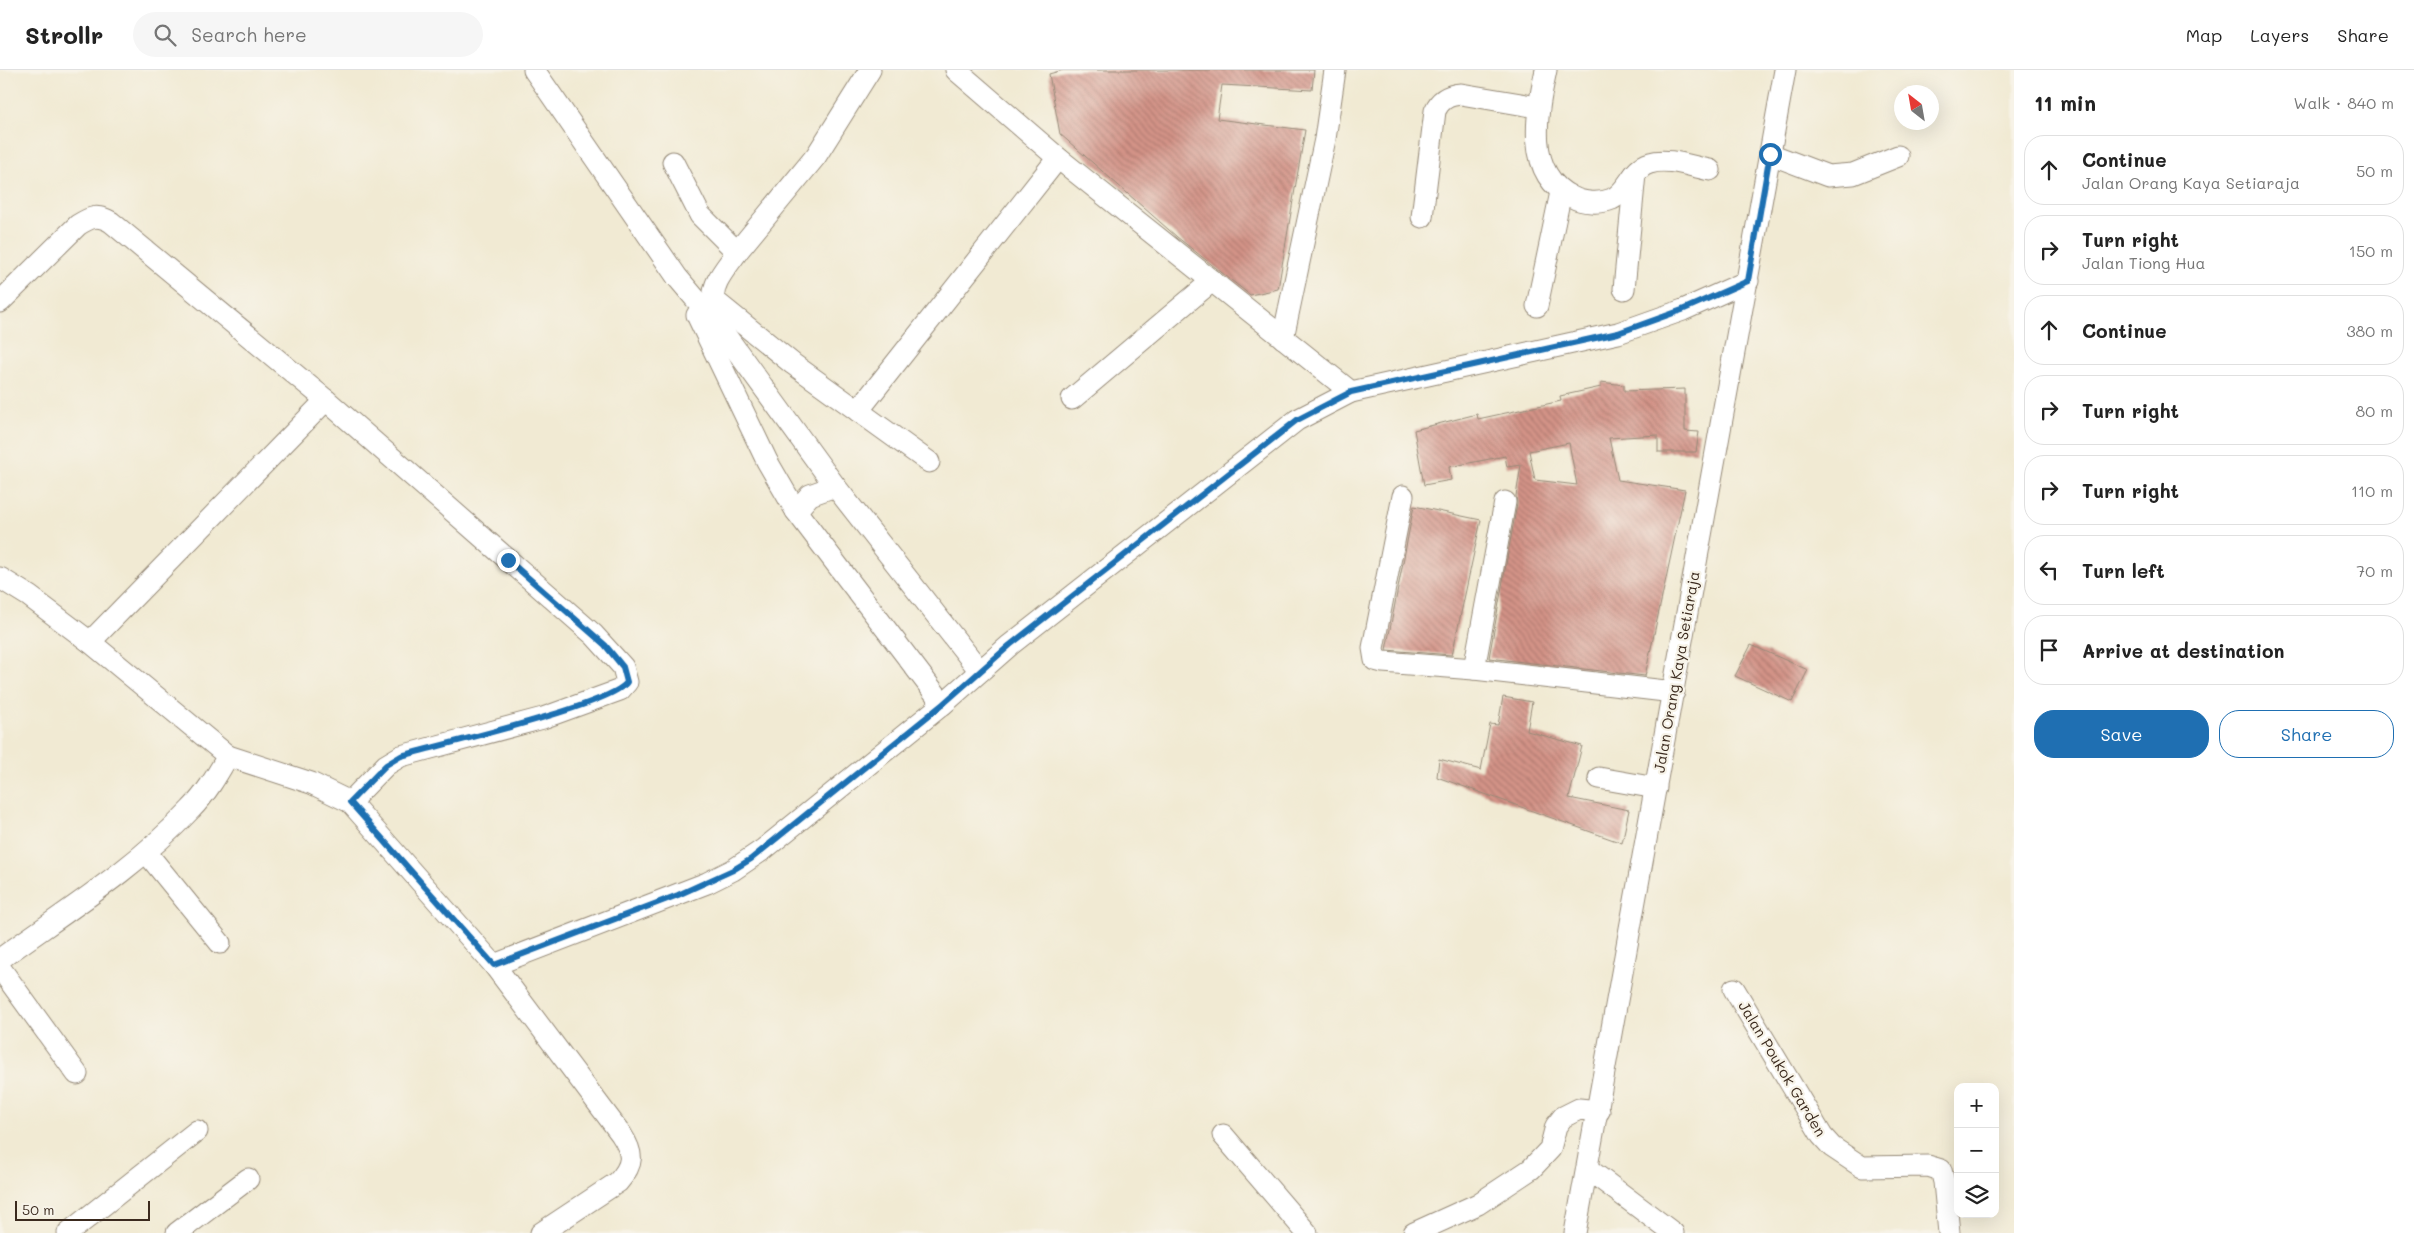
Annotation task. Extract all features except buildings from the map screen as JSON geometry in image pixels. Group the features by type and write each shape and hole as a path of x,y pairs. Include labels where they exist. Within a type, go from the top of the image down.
{"street":[{"path":"534,70 677,277 721,329 835,486 980,671"},
{"path":"870,70 816,156 737,252 716,284 714,291 715,302 793,364 929,462"},
{"path":"956,70 1058,158 1351,392"},
{"path":"1283,338 1325,139 1336,70"},
{"path":"1546,70 1538,107 1538,152 1550,180 1560,192 1579,201 1598,202 1612,199 1620,194 1642,167 1659,161 1710,170"},
{"name":"Jalan Orang Kaya Setiaraja","path":"1575,1233 1599,1111 1786,70"},
{"path":"1422,217 1435,112 1443,99 1461,94 1538,107"},
{"path":"1770,154 1828,176 1853,174 1898,156"},
{"path":"858,411 1058,158"},
{"path":"673,162 700,215 737,252"},
{"path":"1624,289 1635,174"},
{"path":"1537,306 1560,192"},
{"path":"0,302 78,226 93,216 100,216 121,229 326,400 605,645 623,667 627,682 620,690 582,705 401,756 386,765 350,802"},
{"path":"677,277 713,344 767,461 796,511 943,704"},
{"path":"1072,399 1212,281"},
{"path":"494,965 678,895 733,870 764,849 943,704 1049,614 1121,560 1297,420 1351,392 1618,333 1682,310 1748,281"},
{"path":"90,642 326,400"},
{"path":"796,511 810,495 835,486"},
{"path":"1403,496 1373,655 1375,660 1474,669 1674,692"},
{"path":"1474,669 1505,502"},
{"path":"0,578 29,596 90,642 228,756 311,783 350,802 494,965 621,1134 627,1143 632,1161 627,1172 618,1182 541,1233"},
{"path":"0,959 146,852 192,809 211,784 228,756"},
{"path":"1599,778 1656,788"},
{"path":"146,852 220,943"},
{"path":"0,968 77,1074"},
{"name":"Jalan Poukok Garden","path":"1734,989 1822,1136 1832,1147 1855,1164 1868,1168 1928,1166 1941,1170 1949,1233"},
{"path":"1429,1230 1478,1204 1531,1169 1550,1149 1556,1126 1563,1116 1579,1109 1599,1111"},
{"path":"68,1233 197,1131"},
{"path":"1223,1135 1307,1233"},
{"path":"1588,1169 1673,1233"},
{"path":"177,1233 248,1179"}],"route":[{"path":"508,560 605,645 623,667 627,682 620,690 613,693 543,718 401,756 386,765 350,802 494,965 678,895 707,883 751,859 943,704 1010,645 1121,560 1297,420 1314,410 1351,392 1618,333 1682,310 1748,281 1770,154"}]}
